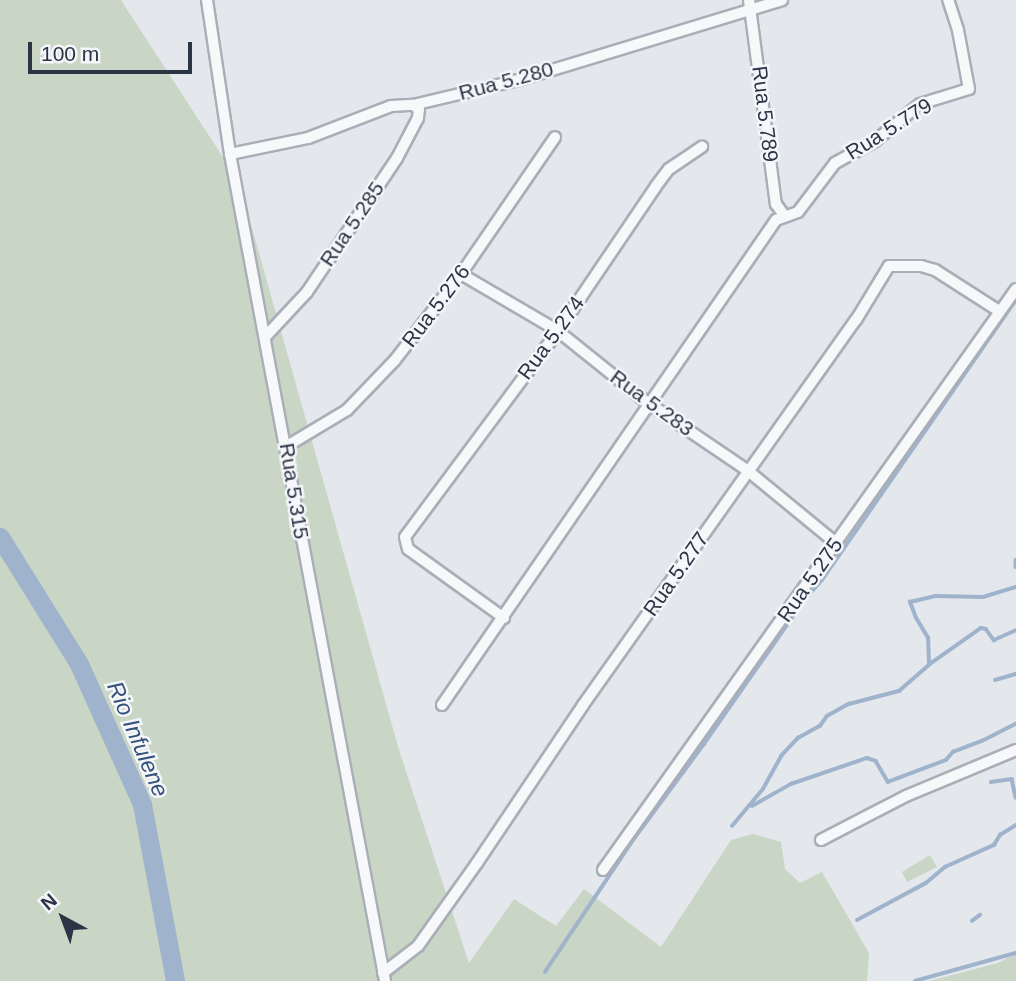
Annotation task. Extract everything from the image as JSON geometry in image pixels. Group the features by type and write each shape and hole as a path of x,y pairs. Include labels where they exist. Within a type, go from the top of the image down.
{"street":[{"name":"Rua 5.315","path":"207,0 230,154 287,446 304,556 341,734 359,855 384,977"},
{"name":"Rua 5.280","path":"230,154 298,141 391,106 413,105 519,80 750,6 782,0"},
{"name":"Rua 5.779","path":"784,215 788,217 803,208 835,163 875,141 920,104 969,89 958,30 948,0"},
{"name":"Rua 5.789","path":"750,6 776,204 784,215"},
{"name":"Rua 5.285","path":"266,336 307,292 414,131 419,109 413,105"},
{"name":"Rua 5.276","path":"287,446 330,422 363,396 461,274 555,137"},
{"name":"Rua 5.274","path":"504,618 408,549 405,537 558,331 656,186 669,169 702,146"},
{"path":"442,705 504,618 648,403 771,227 784,215"},
{"name":"Rua 5.277","path":"384,977 418,946 747,470 856,320 889,266 920,266 934,270 999,311"},
{"name":"Rua 5.283","path":"461,274 558,331 648,403 747,470 836,542"},
{"name":"Rua 5.275","path":"603,870 1016,289"},
{"path":"821,840 906,796 1016,750"}],"green space":[{"path":"0,0 121,0 239,182 399,750 469,963 514,899 556,926 584,889 661,947 731,840 753,834 781,842 785,869 800,883 822,872 869,953 867,981 0,981"},
{"path":"930,855 937,867 907,882 902,872"},
{"path":"1016,954 1016,981 929,981 998,963"}],"waterway":[{"path":"545,972 631,843 805,599 822,580 1016,300"},
{"name":"Rio Infulene","path":"0,537 79,664 142,804 175,981"},
{"path":"1016,560 1016,567"},
{"path":"929,664 928,638 910,602 936,596 983,597 1016,587"},
{"path":"732,826 763,789 781,756 798,738 820,726 827,716 849,704 899,691 930,664 981,628 986,629 994,640 1016,630"},
{"path":"995,680 1016,674"},
{"path":"982,741 1016,724"},
{"path":"752,806 791,784 867,758 876,761 888,782 946,760 953,752 982,741"},
{"path":"991,782 1012,779 1016,798"},
{"path":"857,920 926,883 945,867 994,845 1000,835 1016,825"},
{"path":"972,921 980,915"},
{"path":"915,981 1016,953"}]}
